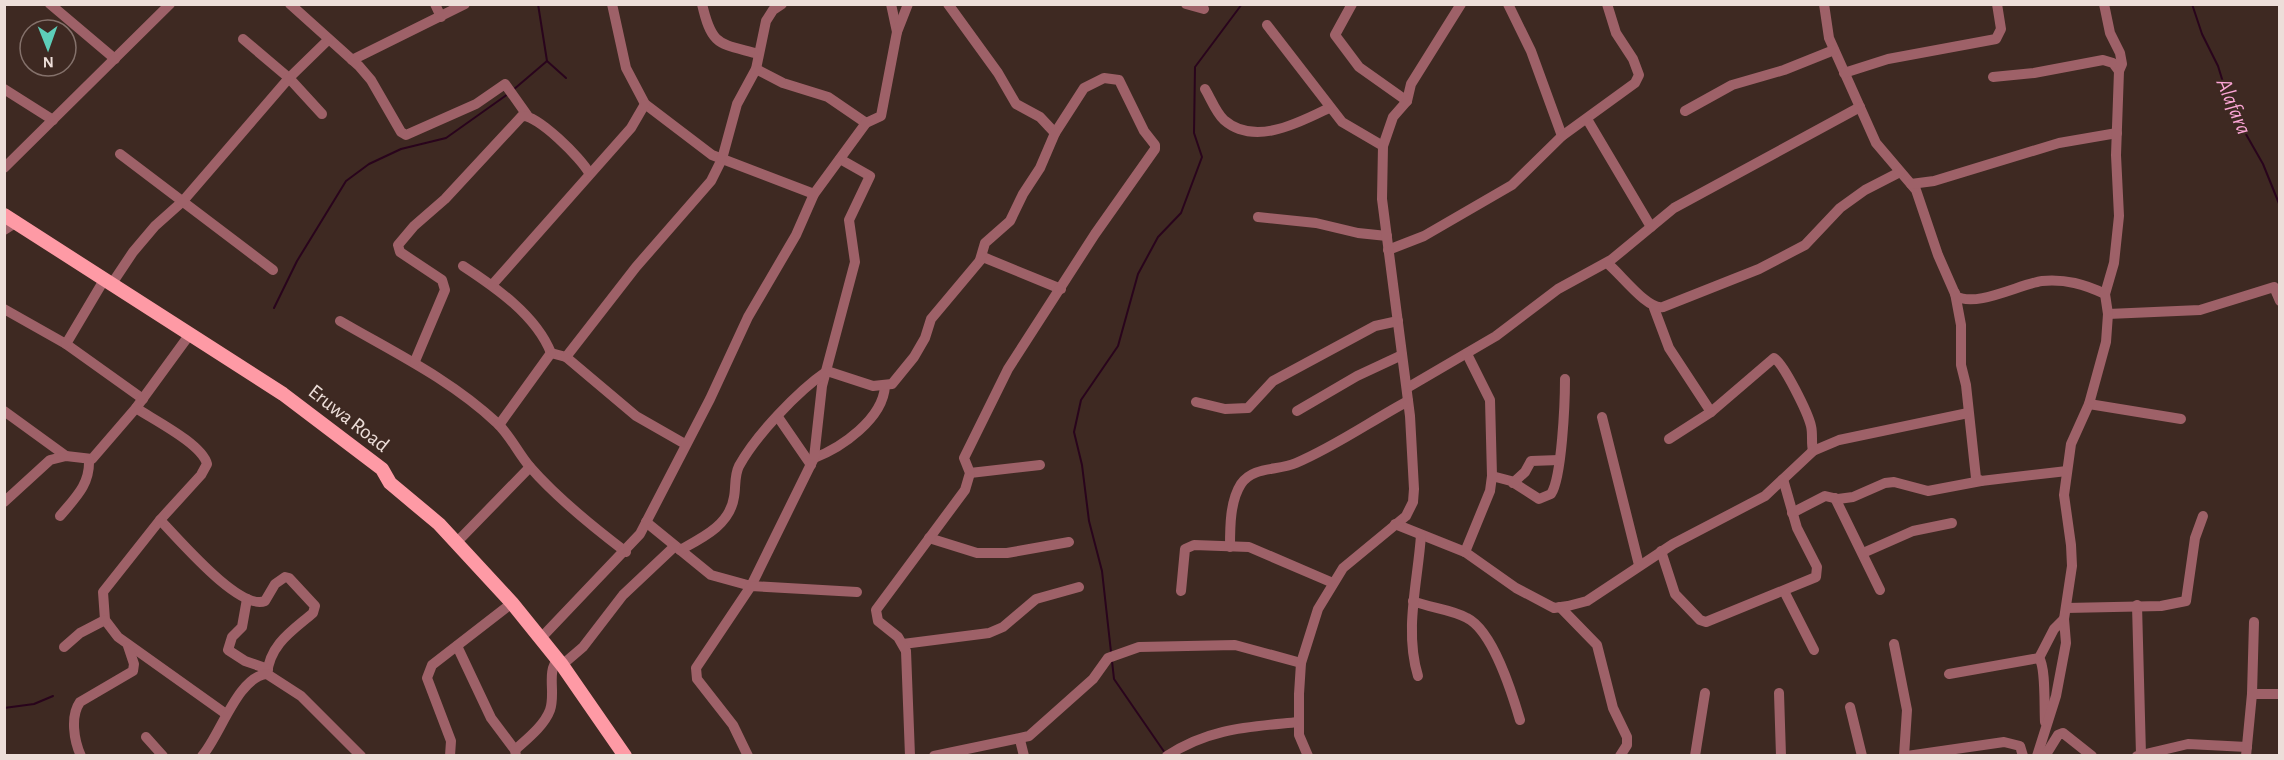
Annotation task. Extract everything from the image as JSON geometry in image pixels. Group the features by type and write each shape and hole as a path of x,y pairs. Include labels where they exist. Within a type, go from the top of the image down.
{"main road":[{"name":"Eruwa Road","path":"8,223 190,334 333,430 382,469 390,483 439,524 512,603 560,662 625,756"}],"street":[{"path":"50,4 115,59"},
{"path":"4,168 170,4"},
{"path":"290,4 371,80 401,132 406,135 476,104 505,84 527,115 581,159 589,173"},
{"path":"435,4 441,16"},
{"path":"352,60 465,4"},
{"path":"612,4 626,68 645,104 706,150 722,159 814,194"},
{"path":"702,4 707,28 716,39 758,54"},
{"path":"566,357 636,267 711,181 722,159 737,104 756,69 768,15 782,4"},
{"path":"891,4 897,32"},
{"path":"541,638 626,552 646,522 710,399 748,317 796,235 814,194 866,123 881,116 897,32 908,4"},
{"path":"948,4 998,73 1016,104 1040,117 1055,133"},
{"path":"1186,4 1204,9"},
{"path":"1352,4 1335,35 1359,67 1407,101"},
{"path":"1308,756 1298,722 1301,663 1310,631 1333,583 1343,568 1411,509 1414,489 1407,388 1382,199 1383,146 1393,117 1407,101 1411,84 1461,4"},
{"path":"1508,4 1532,51 1562,136"},
{"path":"1388,250 1424,236 1512,185 1562,136 1638,80 1633,59 1616,33 1607,4"},
{"path":"1824,4 1825,25 1844,73 1876,143 1911,184 1925,211 1938,255 1955,293 1961,325 1961,365 1975,474 1981,481"},
{"path":"1844,73 1888,59 1996,39 2001,29 1998,4"},
{"path":"1894,644 1898,675 1906,699 1906,756 2004,741 2022,751 2039,750 2056,696 2065,650 2065,613 2072,566 2072,545 2064,506 2071,444 2089,405 2106,342 2108,314 2105,294 2114,263 2119,216 2117,134 2119,71 2122,64 2120,52 2110,33 2104,4"},
{"path":"1267,25 1342,122 1383,146"},
{"path":"243,39 289,78 321,114"},
{"path":"66,344 108,283 133,252 183,201 289,78 328,40"},
{"path":"1685,111 1732,85 1784,70 1834,50"},
{"path":"1993,77 2034,73 2096,61 2109,61 2119,71"},
{"path":"756,69 783,83 828,97 866,123"},
{"path":"910,756 903,644 878,621 876,610 965,490 970,473 964,459 1008,369 1155,145 1144,130 1122,84 1111,78 1104,78 1084,88 1055,133 1040,168 1013,215 985,243 981,260"},
{"path":"4,89 53,120"},
{"path":"1205,89 1222,119 1242,130 1272,132 1329,108"},
{"path":"492,285 557,214 589,173 630,128 645,104"},
{"path":"1407,388 1444,364 1467,354 1496,336 1558,289 1607,262 1674,208 1860,107"},
{"path":"415,361 431,327 445,285 400,252 398,245 414,226 446,199 517,120 527,115"},
{"path":"1587,118 1651,227"},
{"path":"1911,184 1934,181 2059,143 2117,134"},
{"path":"120,154 273,270"},
{"path":"748,756 733,725 695,674 696,668 751,586 812,461 822,386 855,262 849,220 870,176 840,159"},
{"path":"1654,308 1663,307 1759,269 1805,245 1840,208 1865,190 1900,172"},
{"path":"1258,217 1317,223 1358,233 1387,236"},
{"path":"827,371 873,387 892,384 904,371 925,338 932,319 983,257 1061,289"},
{"path":"1607,262 1654,308 1669,348 1711,412"},
{"path":"463,266 492,285 542,334 550,353"},
{"path":"1955,293 1961,298 1972,300 1999,292 2012,292 2041,281 2061,280 2087,285 2105,294"},
{"path":"2108,314 2200,310 2274,287 2280,301"},
{"path":"6,314 66,344 143,399"},
{"path":"340,321 388,350 415,361 461,393 499,425 530,467 599,531 626,552"},
{"path":"1196,402 1225,409 1248,408 1273,381 1375,326 1398,321"},
{"path":"60,516 86,484 89,460 136,408 190,334"},
{"path":"499,425 550,353"},
{"path":"550,353 566,357 636,416 685,444"},
{"path":"1466,552 1490,491 1492,476 1490,400 1467,354"},
{"path":"1298,411 1357,376 1402,355"},
{"path":"1669,439 1711,412 1774,358 1786,373 1808,417 1812,427 1813,451"},
{"path":"457,646 491,718 516,753 548,716 553,691 551,668 583,647 623,595 678,548 705,536 728,516 732,509 740,465 798,392 827,371"},
{"path":"1492,476 1514,483 1530,496 1539,499 1546,498 1555,488 1561,432 1566,415 1565,379"},
{"path":"812,461 834,451 872,417 884,394 885,386"},
{"path":"1230,546 1232,514 1237,494 1248,477 1255,473 1296,464 1408,401"},
{"path":"2089,405 2181,419"},
{"path":"136,408 196,448 206,458 207,464 201,475 160,520 103,592 105,620 118,637 128,645 226,714"},
{"path":"4,411 66,456"},
{"path":"1395,524 1466,552 1516,588 1554,608 1560,607 1587,601 1661,551 1770,493 1813,451 1839,440 1968,413"},
{"path":"778,417 812,461"},
{"path":"1602,417 1639,565"},
{"path":"4,502 50,460 66,456 89,460"},
{"path":"1514,483 1525,472 1531,461 1559,460"},
{"path":"970,473 1040,465"},
{"path":"456,543 530,467"},
{"path":"1792,513 1825,496 1853,497 1885,483 1894,482 1928,491 1981,481 2067,471"},
{"path":"1661,551 1675,594 1700,620 1706,622 1816,577 1818,572 1792,513 1783,479"},
{"path":"1770,493 1788,499"},
{"path":"1835,498 1880,590"},
{"path":"2039,658 2065,613 2137,605 2161,606 2186,601 2195,538 2203,516"},
{"path":"160,520 215,576 247,599 256,603 265,601 277,582 289,578 316,609 277,645 269,658 268,672"},
{"path":"646,522 711,575 751,586 857,592"},
{"path":"1863,552 1913,531 1952,523"},
{"path":"1418,676 1412,656 1413,601 1421,535"},
{"path":"929,538 977,553 1007,553 1069,542"},
{"path":"1180,591 1185,549 1188,546 1248,547 1333,583"},
{"path":"903,644 989,633 1003,627 1036,599 1079,587"},
{"path":"1784,591 1814,650"},
{"path":"247,599 242,627 232,637 228,650 272,674 301,696 361,756"},
{"path":"1413,601 1467,617 1481,629 1489,642 1520,720"},
{"path":"450,756 451,741 427,678 432,665 512,603"},
{"path":"2137,605 2141,689 2139,755 2188,744 2246,752 2252,694 2254,622"},
{"path":"1560,607 1597,645 1612,708 1627,737 1627,745 1620,756"},
{"path":"64,647 80,633 105,620"},
{"path":"81,756 76,742 76,708 80,702 133,671 134,664 128,645"},
{"path":"934,756 1020,740 1035,731 1093,679 1106,660 1140,647 1225,645 1251,648 1301,663"},
{"path":"1949,674 2039,658"},
{"path":"2039,658 2044,669 2043,700 2046,726"},
{"path":"202,756 226,714 256,677 268,672"},
{"path":"1695,756 1705,693"},
{"path":"1779,693 1781,756"},
{"path":"2252,694 2280,694"},
{"path":"1850,706 1862,756"},
{"path":"1167,756 1190,741 1232,729 1298,722"},
{"path":"2045,756 2056,738 2063,734 2092,756"},
{"path":"1907,735 1924,753"},
{"path":"146,737 164,756"},
{"path":"1020,740 1024,756"}],"waterway":[{"path":"538,4 547,61 566,78"},
{"path":"1111,652 1102,571 1089,521 1082,465 1074,432 1081,400 1118,346 1138,274 1158,237 1181,213 1202,157 1194,133 1195,67 1242,4"},
{"name":"Alafara","path":"2192,4 2202,34 2218,66 2231,108 2263,164 2280,206"},
{"path":"513,90 547,61"},
{"path":"274,308 297,261 346,181 369,164 401,149 446,138 508,94"},
{"path":"1112,661 1114,679 1165,753"},
{"path":"4,708 34,704 53,696"}]}
